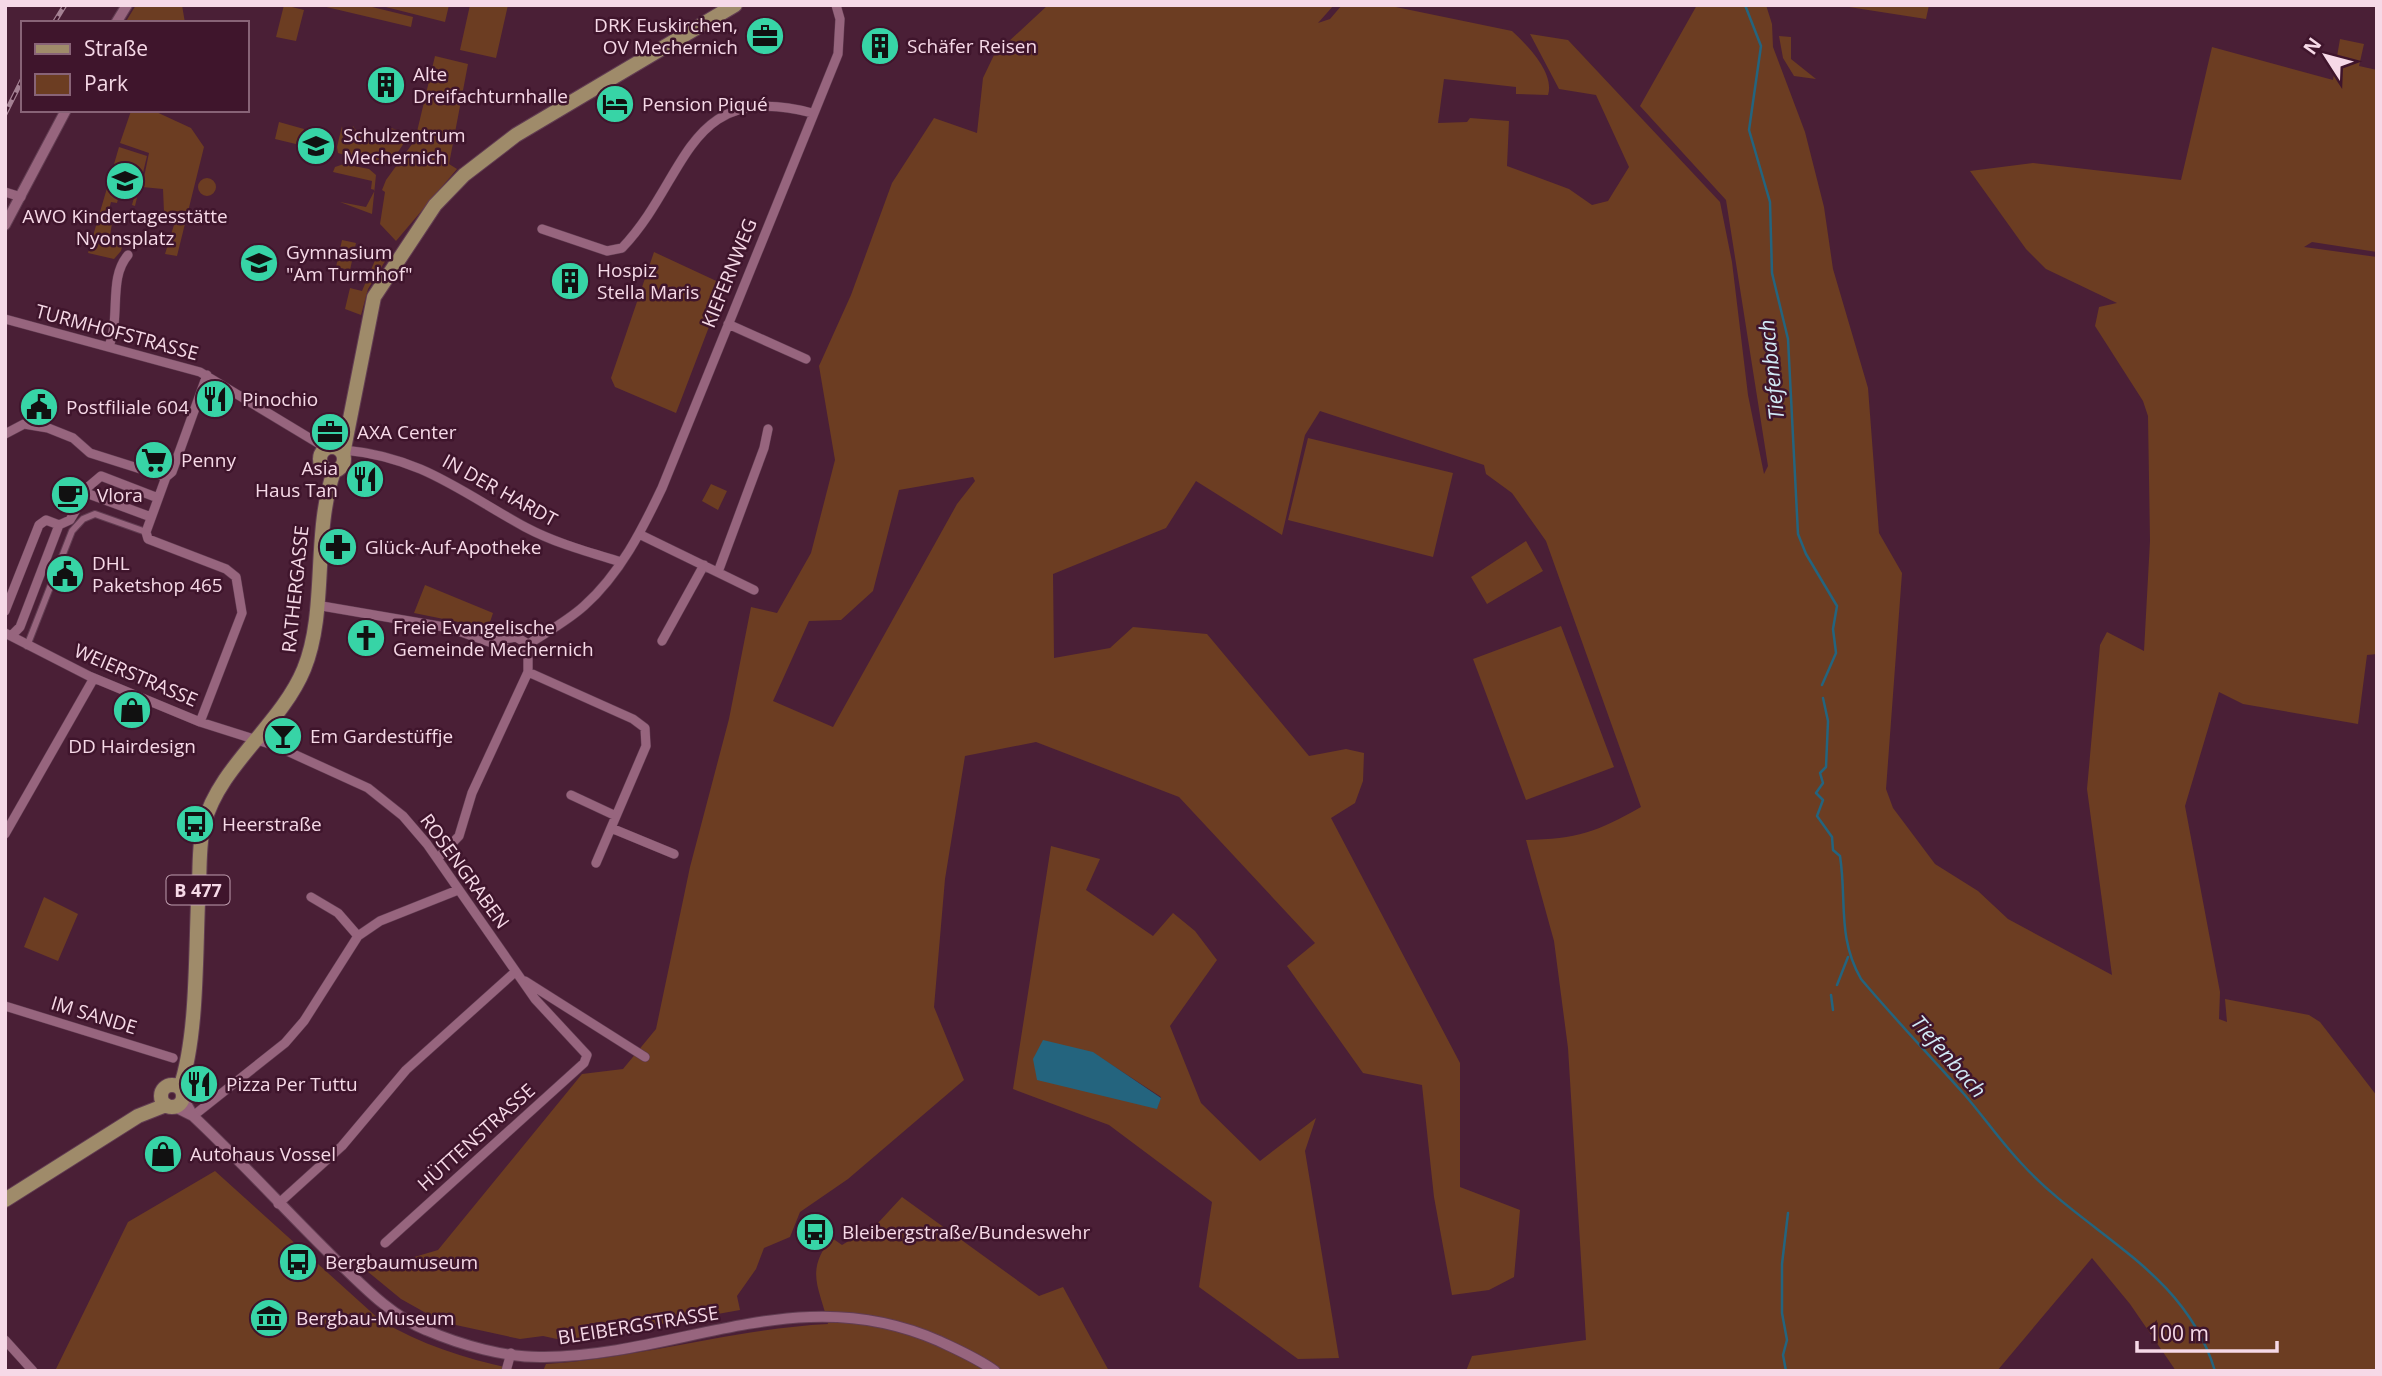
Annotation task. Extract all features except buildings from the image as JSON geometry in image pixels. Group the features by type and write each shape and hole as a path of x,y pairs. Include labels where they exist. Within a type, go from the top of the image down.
{"main road":[{"name":"B 477","path":"337,450 343,463 329,469 320,459 337,450 351,411 374,297 419,226 448,191 476,164 516,135 735,5"},
{"name":"RATHERGASSE","path":"257,741 288,701 312,647 329,469"},
{"name":"B 477","path":"172,1096 188,1055 203,825 221,789 257,741"},
{"path":"5,1200 172,1096"}],"street":[{"path":"117,21 127,5"},
{"name":"KIEFERNWEG","path":"621,562 640,535 662,488 838,54 840,19 836,5"},
{"path":"542,229 607,251 622,248 698,137 717,118 740,107 760,104 782,105 812,113"},
{"path":"5,225 65,112"},
{"path":"5,192 20,197"},
{"path":"109,346 116,327 119,265 128,255"},
{"name":"TURMHOFSTRASSE","path":"5,319 207,375 337,450"},
{"path":"728,324 806,359"},
{"path":"147,536 158,498 166,477 172,472 207,375"},
{"path":"5,434 24,424 48,428 73,438 90,453 166,477"},
{"path":"718,572 764,448 768,429"},
{"name":"IN DER HARDT","path":"337,450 423,468 531,530 562,544 621,562"},
{"path":"8,635 20,627 59,525 70,520 90,482 101,476 158,498"},
{"path":"86,493 151,517"},
{"path":"27,646 72,531 83,519 95,514 226,569 236,577 242,613 200,722"},
{"path":"5,611 39,525 46,520 59,525"},
{"path":"640,535 754,590"},
{"path":"316,605 450,628 493,641 500,648 517,652 583,607 621,562"},
{"path":"662,641 704,565"},
{"name":"WEIERSTRASSE","path":"8,635 94,678 200,722 257,741"},
{"path":"438,858 459,836 472,793 528,672 528,644"},
{"path":"528,672 633,719 645,728 646,746 596,863"},
{"path":"5,834 94,678"},
{"name":"ROSENGRABEN","path":"257,741 331,769 368,788 403,816 438,858 535,999 586,1055"},
{"path":"571,795 616,816"},
{"path":"611,828 674,854"},
{"path":"193,1116 285,1042 304,1021 358,936 380,921 458,890"},
{"path":"310,897 338,913 358,936"},
{"path":"278,1204 342,1146 406,1070 518,976"},
{"name":"ROSENGRABEN","path":"518,976 645,1057"},
{"name":"IM SANDE","path":"5,1006 173,1058"},
{"name":"HÜTTENSTRASSE","path":"385,1243 584,1063 586,1055"},
{"name":"BLEIBERGSTRASSE","path":"172,1096 278,1204 355,1279 387,1306 424,1329 466,1344 542,1357 588,1354 802,1315 870,1319 909,1328 979,1360 995,1371"},
{"path":"6,1341 33,1371"},
{"path":"506,1371 511,1353"}],"green space":[{"path":"136,5 182,5 185,21 126,21"},
{"path":"284,5 304,10 296,41 276,37"},
{"path":"318,5 364,5 413,17 411,27"},
{"path":"378,5 449,5 445,22"},
{"path":"470,5 508,5 496,58 460,50"},
{"path":"1048,5 1334,5 1318,23 1330,19 1342,5 1386,5 1512,31 1544,69 1549,87 1548,95 1516,94 1516,87 1444,79 1438,123 1467,122 1470,118 1509,121 1507,166 1569,189 1592,205 1608,201 1629,167 1596,95 1559,89 1530,34 1568,40 1720,202 1732,262 1748,395 1764,474 1768,466 1726,200 1640,106 1697,5 1766,5 1772,24 1773,47 1805,132 1824,207 1833,269 1868,388 1879,533 1902,573 1886,789 1893,808 1935,864 1978,891 2008,919 2112,975 2087,789 2100,645 2107,632 2144,651 2150,541 2148,416 2143,401 2095,326 2099,307 2117,303 2046,269 2026,249 1970,171 2033,163 2181,180 2212,47 2333,80 2340,39 2364,44 2359,66 2377,70 2377,252 2312,242 2304,247 2377,257 2377,654 2367,655 2358,724 2243,704 2219,692 2185,806 2220,992 2219,1019 2227,1022 2225,999 2309,1015 2320,1022 2377,1096 2377,1371 2176,1371 2130,1304 2092,1258 1997,1371 1466,1371 1472,1356 1586,1340 1568,1048 1554,941 1526,840 1573,836 1612,823 1641,807 1546,541 1512,493 1486,474 1484,465 1320,411 1305,435 1282,535 1196,481 1166,528 1053,574 1054,658 1110,648 1133,627 1207,634 1309,756 1346,749 1364,753 1363,781 1355,803 1331,818 1460,1063 1460,1187 1520,1210 1514,1277 1489,1290 1452,1295 1434,1197 1422,1085 1363,1073 1287,966 1315,943 1179,797 1036,742 965,756 945,879 934,1007 964,1080 848,1179 800,1212 790,1237 764,1248 756,1269 737,1296 740,1310 566,1341 543,1336 520,1339 442,1322 401,1299 367,1271 438,1250 582,1074 623,1069 656,1029 690,867 729,719 751,607 777,613 811,553 835,460 819,366 851,295 892,183 934,118 977,133 983,78 994,55","holes":["973,477 975,481 957,504 833,727 773,701 809,621 841,620 873,591 899,490"]},
{"path":"1836,5 1929,5 1926,19"},
{"path":"1779,36 1791,37 1791,59 1816,79 1794,76 1783,58"},
{"path":"435,56 468,64 449,164 457,169 396,241 380,224 385,192 382,190 386,180 415,140"},
{"path":"131,112 156,112 191,128 204,147 177,256 165,254 177,215 164,212 163,189 142,187 149,153 120,143"},
{"path":"279,122 304,129 300,145 275,139"},
{"path":"342,126 343,138 350,139 353,126 361,138 376,141 389,133 391,128 410,134 398,152 380,166 338,153"},
{"name":"AWO Kindertagesstätte Nyonsplatz","path":"119,147 147,156 135,206 132,205 135,194 120,191 117,203 111,202 106,221 112,223 110,236 124,239 121,251 114,259 88,253"},
{"path":"344,164 369,169 376,175 374,190 371,189 372,181 333,172 335,167"},
{"path":"207,178 213,181 216,187 213,193 207,196 201,193 198,187 201,181"},
{"path":"374,191 372,214 340,202 366,207"},
{"path":"342,240 356,243 350,270 336,267"},
{"path":"385,248 392,250 368,289 361,315 345,309 350,288 362,291 376,258"},
{"path":"654,252 725,285 676,413 615,387 611,378"},
{"path":"1308,438 1453,473 1433,557 1288,520"},
{"path":"711,484 727,491 718,510 702,501"},
{"path":"1526,541 1543,571 1487,604 1471,577"},
{"path":"425,585 493,613 488,628 414,613"},
{"path":"1561,626 1614,767 1526,800 1473,659"},
{"path":"1051,846 1100,859 1086,890 1153,936 1173,913 1195,931 1217,960 1170,1026 1201,1103 1260,1161 1316,1118 1305,1151 1339,1358 1298,1359 1199,1287 1212,1202 1109,1125 1013,1089","holes":["1092,1052 1161,1097 1157,1109"]},
{"path":"44,897 78,914 58,961 24,947"},
{"path":"215,1171 380,1320 414,1338 450,1352 524,1371 55,1371 128,1222"},
{"path":"902,1197 1039,1296 1063,1287 1109,1371 543,1371 546,1364 828,1324 816,1280 818,1260 823,1250 832,1238 842,1245 877,1224"}],"water":[{"path":"1043,1040 1093,1052 1161,1098 1157,1109 1037,1080 1033,1059"}],"waterway":[{"name":"Tiefenbach","path":"1745,5 1761,46 1749,130 1770,202 1772,273 1788,339 1798,534 1806,554 1837,606 1833,629 1836,653 1822,685"},
{"name":"Tiefenbach","path":"1823,698 1828,721 1826,767 1820,773 1823,783 1816,793 1823,800 1817,816 1832,837 1833,850 1840,856 1846,933 1853,964 1861,979 1964,1094 2022,1164 2048,1189 2158,1280 2181,1306 2201,1336 2215,1371"},
{"path":"1837,985 1848,957"},
{"path":"1831,995 1833,1010"},
{"path":"1786,1371 1783,1355 1787,1340 1782,1313 1782,1264 1788,1213"}],"railway":[{"path":"55,21 65,5"},
{"path":"5,114 21,82"}],"place":[{"name":"DRK Euskirchen, OV Mechernich","path":"765,36"},
{"name":"Schäfer Reisen","path":"880,46"},
{"name":"Alte Dreifachturnhalle","path":"386,85"},
{"name":"Pension Piqué","path":"615,104"},
{"name":"Schulzentrum Mechernich","path":"316,146"},
{"name":"AWO Kindertagesstätte Nyonsplatz","path":"125,181"},
{"name":"Gymnasium \"Am Turmhof\"","path":"259,263"},
{"name":"Hospiz Stella Maris","path":"570,281"},
{"name":"Pinochio","path":"215,399"},
{"name":"Postfiliale 604","path":"39,407"},
{"name":"AXA Center","path":"330,432"},
{"name":"Penny","path":"154,460"},
{"name":"Asia Haus Tan","path":"365,479"},
{"name":"Vlora","path":"70,495"},
{"name":"Glück-Auf-Apotheke","path":"338,547"},
{"name":"DHL Paketshop 465","path":"65,574"},
{"name":"Freie Evangelische Gemeinde Mechernich","path":"366,638"},
{"name":"DD Hairdesign","path":"132,710"},
{"name":"Em Gardestüffje","path":"283,736"},
{"name":"Heerstraße","path":"195,824"},
{"name":"Pizza Per Tuttu","path":"199,1084"},
{"name":"Autohaus Vossel","path":"163,1154"},
{"name":"Bleibergstraße/Bundeswehr","path":"815,1232"},
{"name":"Bergbaumuseum","path":"298,1262"},
{"name":"Bergbau-Museum","path":"269,1318"}]}
